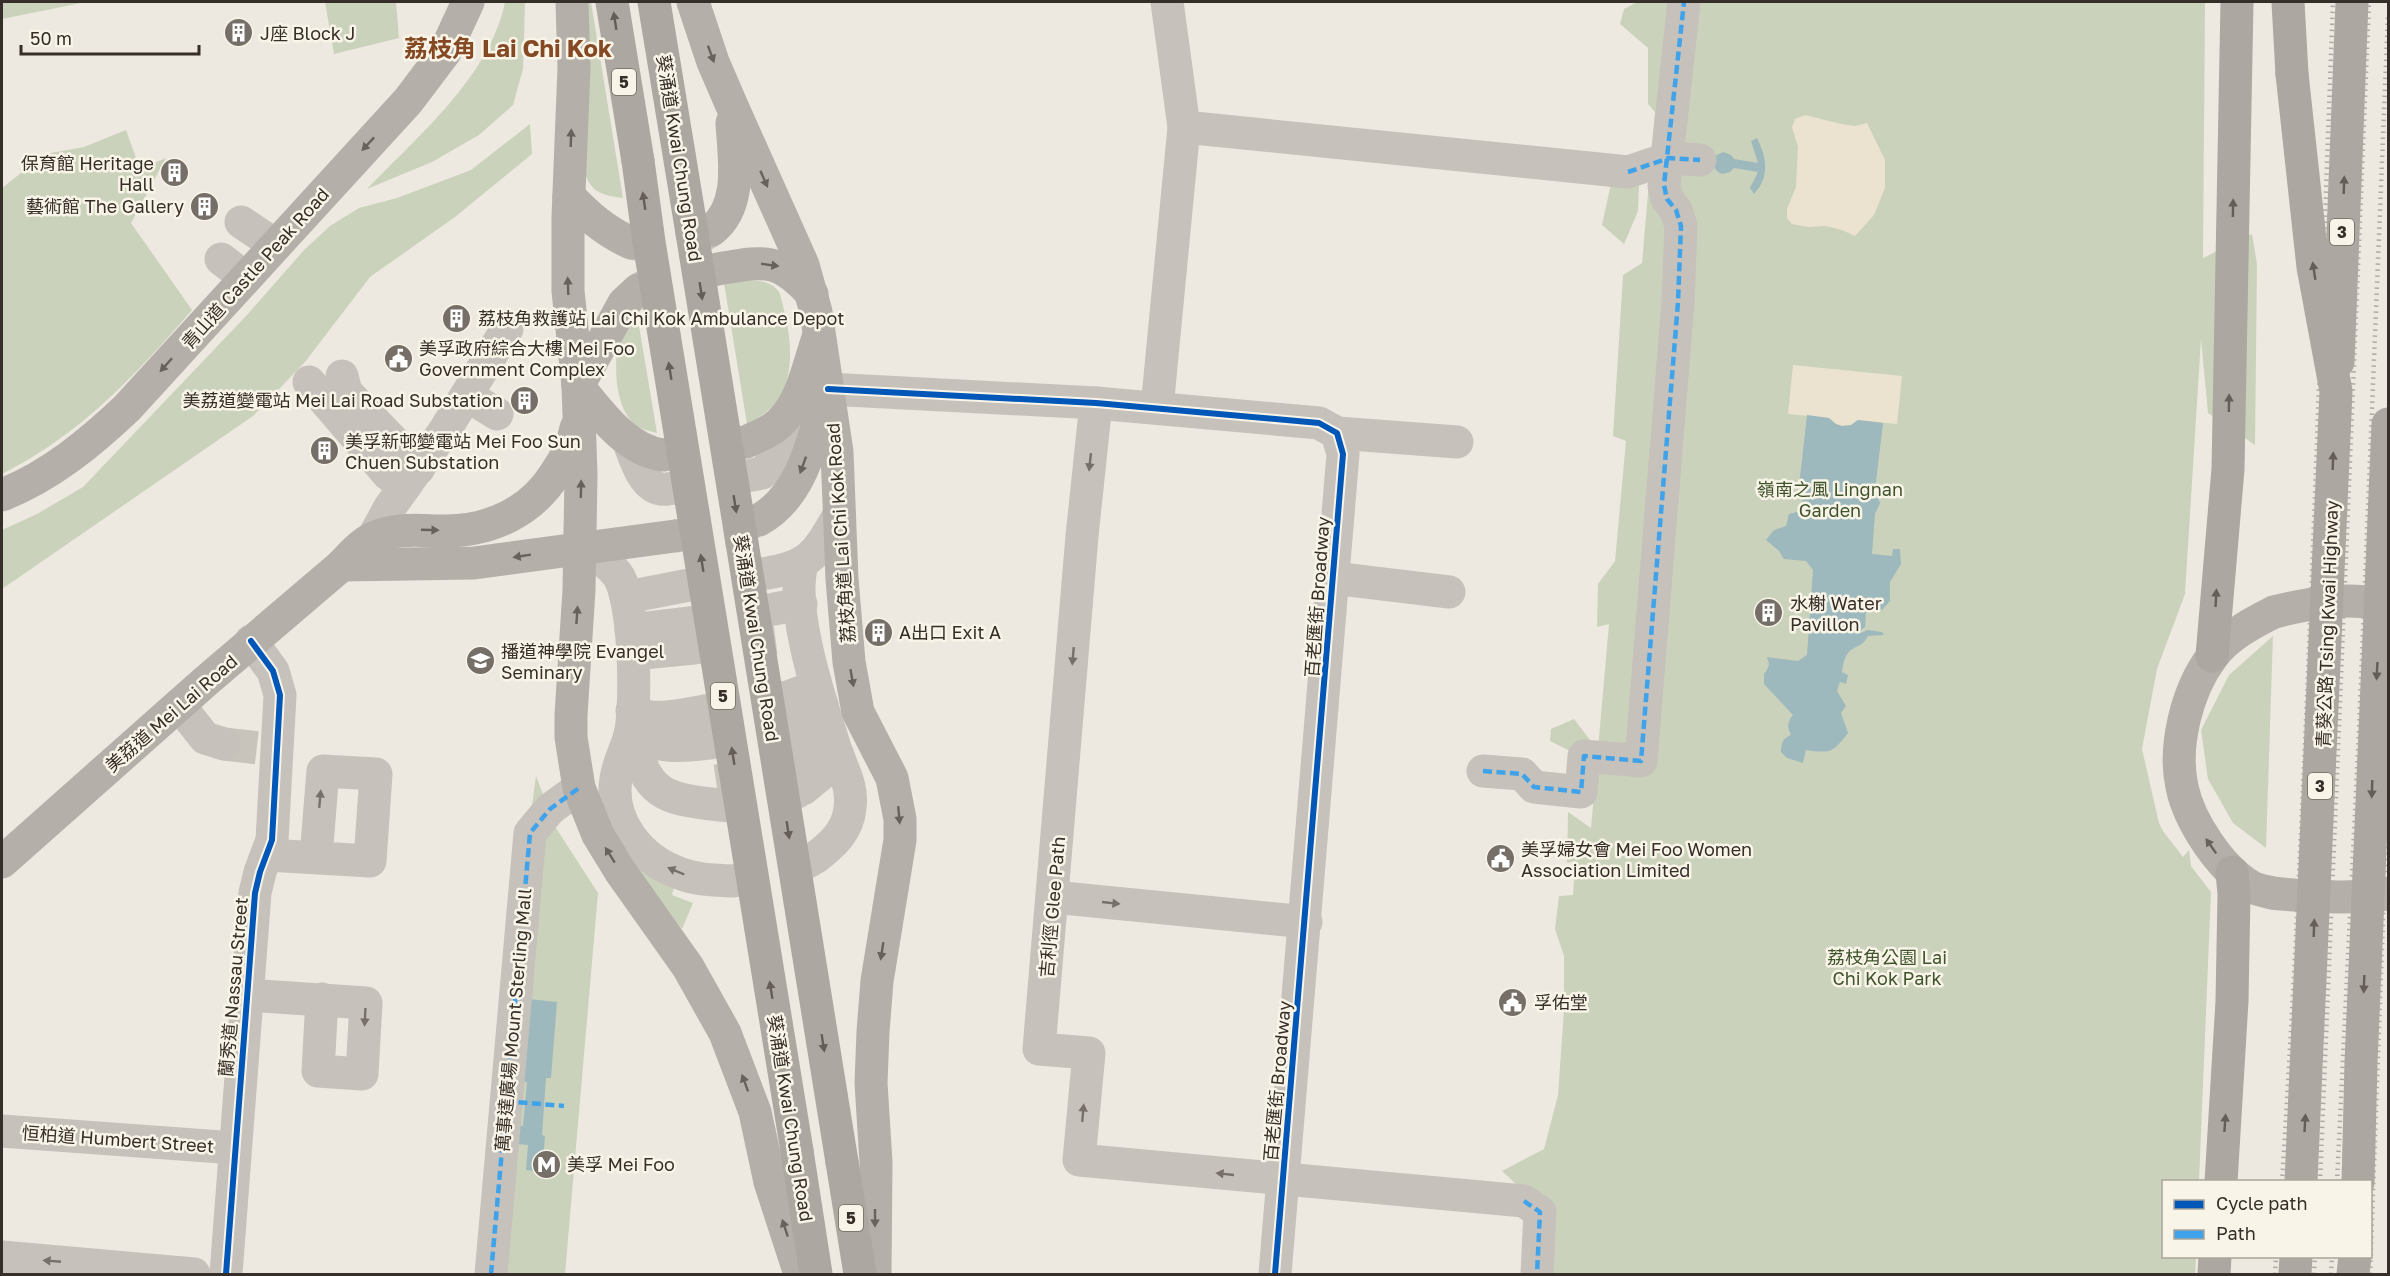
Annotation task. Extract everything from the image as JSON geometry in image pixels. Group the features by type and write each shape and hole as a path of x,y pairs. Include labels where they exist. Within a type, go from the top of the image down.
{"highway":[{"name":"葵涌道 Kwai Chung Road","path":"612,2 816,1275"},
{"name":"葵涌道 Kwai Chung Road","path":"654,2 860,1275"},
{"path":"2212,656 2228,469 2237,2"},
{"path":"2288,2 2292,74 2313,267 2336,391"},
{"name":"3","path":"2336,391 2352,2"},
{"name":"青葵公路 Tsing Kwai Highway","path":"2301,1180 2336,391"},
{"path":"2358,1180 2388,424"},
{"path":"2221,1180 2232,1001 2234,894 2232,872"},
{"path":"2214,1275 2215,1258"},
{"path":"2295,1275 2296,1258"},
{"path":"2353,1275 2355,1258"}],"main road":[{"name":"青山道 Castle Peak Road","path":"2,495 58,465 105,430 127,408 233,268 275,245 413,93 445,52 468,2"},
{"path":"572,2 574,68 567,291 578,397 580,548 571,715 579,788 597,835 702,988 736,1058 755,1112 770,1182 800,1275"},
{"name":"荔枝角道 Lai Chi Kok Road","path":"693,2 713,62 803,265 812,294 837,452 845,618 851,672 858,712 883,759 895,788 900,819 900,840 877,981 873,1032 871,1083 876,1162 875,1275"},
{"path":"712,230 722,220 732,198 735,181 732,106"},
{"path":"569,196 604,229 630,243"},
{"path":"718,269 766,263 781,267 795,275 812,294"},
{"path":"578,397 624,303 638,290"},
{"path":"746,441 772,429 786,417 795,403 819,333"},
{"path":"759,520 780,505 798,480 828,389"},
{"path":"578,397 628,440 655,454 663,454"},
{"name":"美荔道 Mei Lai Road","path":"2,862 252,642 358,556 404,530 470,529 495,523 534,500 547,487 562,464 575,435 578,397"},
{"path":"358,556 414,562 474,563 675,536"},
{"path":"2388,604 2342,600 2314,602 2274,612 2241,630 2212,656 2189,700 2180,736 2182,787 2192,814 2209,846 2232,872 2252,887 2272,893 2338,897 2388,894"}],"street":[{"path":"1157,408 1185,127 1167,2"},
{"path":"1483,771 1522,774 1534,787 1581,792 1584,756 1641,761 1678,302 1681,226 1676,210 1667,199 1664,185 1684,159 1684,2"},
{"path":"1185,127 1628,172 1684,159"},
{"path":"241,222 275,245"},
{"path":"358,556 468,396 507,329"},
{"path":"342,376 346,392 412,477"},
{"path":"309,382 388,474 412,477"},
{"path":"828,389 1157,408 1319,423 1337,433 1457,442"},
{"path":"468,396 497,414"},
{"path":"752,476 768,469 795,403"},
{"name":"吉利徑 Glee Path","path":"1096,403 1039,1048 1089,1053 1079,1160 1284,1180"},
{"name":"百老匯街 Broadway","path":"1275,1275 1343,454 1337,433"},
{"path":"628,440 645,479 652,487 668,489"},
{"path":"814,858 833,844 845,828 851,794 847,776 819,715 787,598 839,515"},
{"path":"580,548 604,560 619,575 630,620 643,653 689,615 638,595 630,620 634,737 647,778 660,790 675,798 718,793"},
{"name":"百老匯街 Broadway","path":"1333,578 1449,592"},
{"name":"蘭秀道 Nassau Street","path":"226,1275 255,893 272,840 266,741 280,695 276,679 252,642"},
{"path":"179,705 218,738"},
{"path":"705,711 654,717 642,716 616,780 615,797 620,818 631,839 653,860 679,873 706,880 733,881"},
{"path":"793,729 809,723 819,715"},
{"path":"801,776 822,745 819,715"},
{"path":"634,737 668,747 710,743"},
{"name":"萬事達廣場 Mount Sterling Mall","path":"491,1275 530,833 550,809 579,788"},
{"path":"267,855 316,857"},
{"path":"1053,897 1306,922"},
{"path":"247,995 322,999"},
{"name":"恒柏道 Humbert Street","path":"2,1131 235,1148"},
{"name":"百老匯街 Broadway","path":"1284,1180 1524,1201 1540,1212 1537,1275"},
{"path":"2,1257 194,1275"}],"green space":[{"path":"2,2 86,2 2,19"},
{"path":"325,2 396,2 399,38 334,54"},
{"path":"505,2 525,2 523,69 513,105 479,135 432,162 367,189 429,126 468,80 497,29"},
{"path":"588,2 591,2 623,198 597,191 589,182 583,168"},
{"name":"荔枝角公園 Lai Chi Kok Park","path":"1637,2 2205,2 2203,258 2252,234 2257,264 2255,445 2208,413 2201,339 2185,594 2157,669 2142,749 2159,823 2183,857 2189,850 2191,866 2211,892 2199,1180 2162,1180 2162,1258 2196,1258 2195,1274 1549,1274 1547,1213 1502,1171 1544,1149 1558,1095 1564,1010 1564,956 1555,929 1559,896 1573,895 1575,861 1567,863 1568,812 1591,828 1609,624 1597,627 1598,584 1615,561 1626,441 1613,436 1623,275 1642,263 1655,112 1648,104 1648,48 1620,24 1624,9"},
{"path":"530,124 532,154 455,217 370,277 305,362 253,416 2,589 2,530 37,514 83,487 247,315 304,250 330,226 359,208 397,198 471,170"},
{"path":"126,130 140,169 166,158 131,223 192,310 128,380 82,422 31,458 2,474 2,188 45,154 84,147"},
{"path":"1612,179 1639,185 1638,211 1624,244 1602,225"},
{"path":"745,280 768,283 779,292 790,342 789,367 783,391 767,412 747,424 724,283"},
{"path":"636,308 657,433 635,425 622,406 619,394 616,367 618,342 622,328"},
{"path":"2273,636 2266,848 2233,823 2208,779 2201,730 2229,675"},
{"path":"1574,719 1590,740 1578,755 1550,741 1551,729"},
{"path":"536,776 556,828 598,893 565,1274 486,1274 517,916"},
{"path":"620,842 675,884 672,895 693,903 682,929 634,872"}],"shaded area":[{"path":"1805,115 1855,126 1867,123 1885,160 1885,188 1874,215 1855,236 1826,226 1808,227 1792,224 1787,218 1787,209 1796,187 1798,147 1792,127 1795,119"},
{"path":"1793,365 1902,376 1897,424 1858,420 1851,425 1842,426 1829,418 1788,414"}],"water":[{"path":"1757,138 1765,160 1765,174 1754,194 1750,188 1758,172 1734,168 1722,174 1715,169 1714,162 1715,156 1723,152 1734,159 1758,163 1751,141"},
{"path":"1807,415 1829,418 1842,426 1851,425 1858,420 1883,423 1875,490 1880,503 1875,514 1872,554 1892,556 1893,549 1900,549 1901,564 1890,582 1890,601 1882,610 1863,604 1866,610 1865,627 1861,633 1868,630 1882,632 1884,635 1868,636 1865,641 1850,651 1844,662 1842,672 1848,675 1846,684 1840,682 1837,691 1846,706 1841,713 1848,733 1838,745 1830,750 1820,752 1806,750 1803,763 1787,758 1781,752 1783,741 1791,735 1788,725 1793,715 1764,684 1764,674 1769,664 1767,657 1798,661 1807,655 1813,570 1806,561 1784,559 1779,551 1766,540 1774,530 1786,526 1789,514 1800,511 1802,506 1799,486"},
{"path":"529,999 557,1002 551,1078 546,1078 542,1172 526,1170 528,1145 518,1144 519,1125 523,1126 527,1082 522,1081"}],"tunnel":[{"path":"631,243 673,246 712,230"},
{"path":"638,290 650,283 718,269"},
{"path":"663,455 746,442"},
{"path":"668,489 752,475"},
{"path":"675,536 732,529 759,520"},
{"path":"684,586 768,573"},
{"path":"690,623 774,609"},
{"path":"694,648 778,637"},
{"path":"705,711 788,697"},
{"path":"710,743 793,729"},
{"path":"224,744 259,748"},
{"path":"716,781 768,774 798,762"},
{"path":"720,805 741,806 763,803 784,798 803,789"},
{"path":"733,881 785,871 815,858"}],"railway":[{"path":"2282,1180 2305,740 2333,2"},
{"path":"2320,1180 2369,2"},
{"path":"2337,1180 2359,730 2388,14"},
{"path":"2372,1220 2388,784"},
{"path":"2275,1274 2276,1258"},
{"path":"2314,1274 2315,1258"},
{"path":"2331,1274 2332,1258"},
{"path":"2370,1274 2371,1258"}],"marked path":[{"path":"1483,771 1522,774 1534,787 1581,792 1584,756 1641,761 1678,302 1681,226 1676,210 1667,199 1664,185 1684,2"},
{"path":"1628,172 1669,158 1700,160"},
{"path":"491,1274 530,833 550,809 579,788"},
{"path":"505,1101 564,1106"},
{"path":"1524,1201 1540,1212 1537,1274"}],"cycle path":[{"path":"828,389 1096,403 1319,423 1337,433 1343,454 1275,1274"},
{"path":"226,1274 255,893 272,840 280,695 273,671 251,641"}],"place":[{"name":"J座 Block J","path":"239,33"},
{"name":"保育館 Heritage Hall","path":"175,173"},
{"name":"藝術館 The Gallery","path":"205,206"},
{"name":"荔枝角救護站 Lai Chi Kok Ambulance Depot","path":"457,318"},
{"name":"美孚政府綜合大樓 Mei Foo Government Complex","path":"398,358"},
{"name":"美荔道變電站 Mei Lai Road Substation","path":"524,400"},
{"name":"美孚新邨變電站 Mei Foo Sun Chuen Substation","path":"324,451"},
{"name":"水榭 Water Pavillon","path":"1769,613"},
{"name":"A出口 Exit A","path":"878,632"},
{"name":"播道神學院 Evangel Seminary","path":"480,661"},
{"name":"美孚婦女會 Mei Foo Women Association Limited","path":"1500,859"},
{"name":"孚佑堂","path":"1513,1002"},
{"name":"美孚 Mei Foo","path":"546,1164"}],"district":[{"name":"荔枝角 Lai Chi Kok","path":"508,47"}],"park label":[{"name":"嶺南之風 Lingnan Garden","path":"1830,499"}]}
